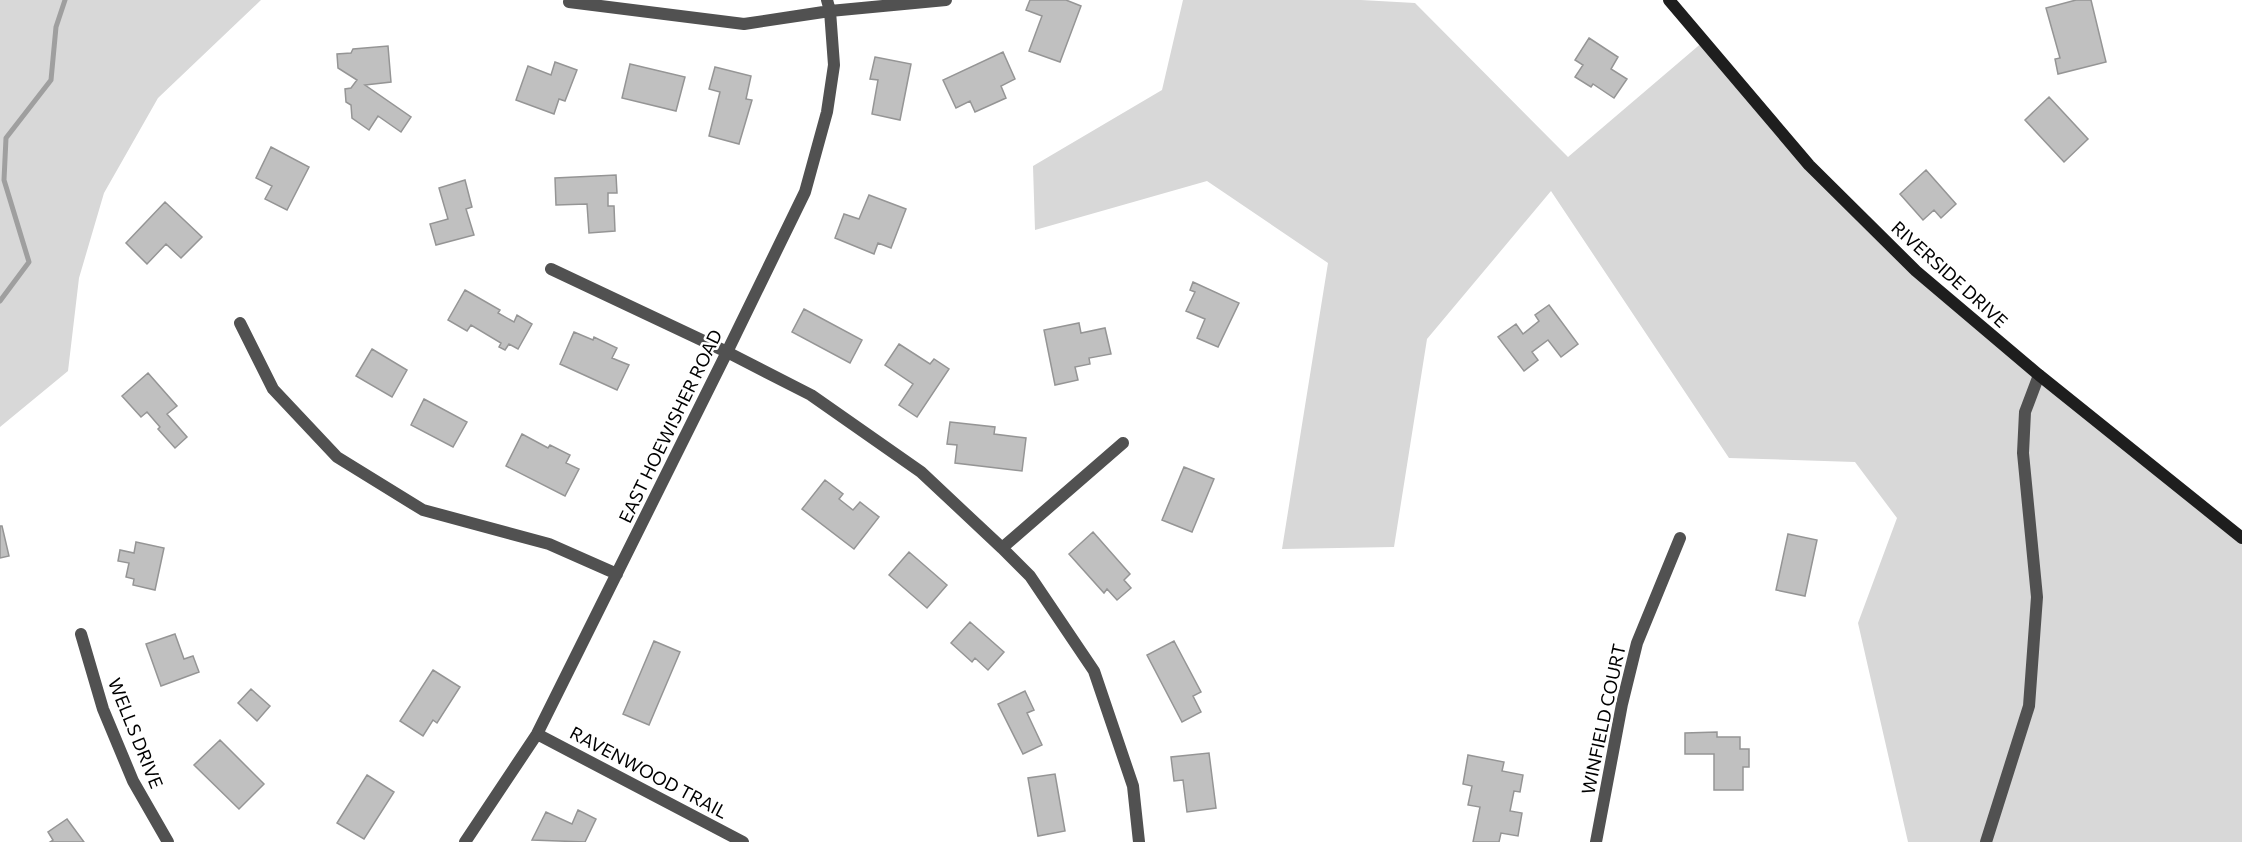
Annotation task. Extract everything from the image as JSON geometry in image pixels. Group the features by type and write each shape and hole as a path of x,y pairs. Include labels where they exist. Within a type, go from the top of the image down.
{"main road":[{"name":"RIVERSIDE DRIVE","path":"1669,0 1809,165 1916,272 2039,375 2240,536"}],"street":[{"path":"569,2 744,24 828,5 946,0"},
{"name":"EAST HOEWISHER ROAD","path":"465,842 537,734 805,192 827,112 834,65 828,5"},
{"path":"551,269 727,352 811,395 921,472 1002,548 1030,576 1094,671 1133,786 1139,842"},
{"path":"240,323 273,389 337,458 423,510 549,544 616,574"},
{"path":"1986,842 2029,706 2037,597 2023,453 2025,412 2039,375"},
{"path":"1002,548 1123,443"},
{"name":"WINFIELD COURT","path":"1596,842 1622,704 1637,644 1680,538"},
{"name":"WELLS DRIVE","path":"81,634 103,709 133,781 168,842"},
{"name":"RAVENWOOD TRAIL","path":"537,734 743,842"}],"shaded area":[{"path":"0,0 261,0 158,98 104,193 79,278 68,371 0,427"},
{"path":"1183,0 1361,0 1415,3 1568,157 1704,41 1809,165 1916,271 2242,538 2242,842 1908,842 1858,623 1897,518 1855,462 1729,458 1551,191 1427,339 1394,547 1282,549 1328,263 1207,181 1035,230 1033,166 1162,90"}],"building":[{"path":"1030,0 1066,0 1081,6 1060,62 1029,51 1042,16 1026,10"},
{"path":"2076,0 2091,0 2106,62 2058,74 2055,59 2060,58 2046,8"},
{"path":"1589,38 1618,57 1611,69 1627,79 1614,98 1593,84 1591,87 1575,77 1583,65 1575,60"},
{"path":"388,46 391,82 365,85 411,117 401,132 378,116 369,130 352,118 351,105 346,102 345,89 351,88 357,80 338,68 337,54 351,53 353,49"},
{"path":"1003,52 1015,79 1001,86 1006,98 975,112 970,101 956,108 943,80"},
{"path":"875,57 911,64 900,120 872,114 878,80 870,79"},
{"path":"555,62 577,70 565,101 559,99 554,114 516,100 528,66 551,75"},
{"path":"630,64 685,77 676,111 622,98"},
{"path":"715,67 751,76 746,99 752,100 739,144 709,136 720,92 709,89"},
{"path":"2049,97 2088,139 2064,162 2025,120"},
{"path":"271,147 309,167 287,210 265,199 272,186 256,178"},
{"path":"1926,170 1956,204 1941,218 1934,210 1923,220 1900,194"},
{"path":"616,175 617,193 608,193 608,206 614,206 615,231 589,233 587,204 556,205 555,178"},
{"path":"465,180 472,207 466,209 474,235 436,245 430,224 448,219 439,188"},
{"path":"869,195 906,209 891,248 878,243 874,254 835,238 844,214 859,219"},
{"path":"165,202 202,237 181,258 166,244 147,264 126,243"},
{"path":"1193,282 1239,303 1218,347 1197,338 1205,319 1186,311 1195,292 1190,290"},
{"path":"465,290 500,310 498,313 514,322 517,315 532,324 518,349 509,344 505,350 499,347 501,343 471,325 467,331 448,320"},
{"path":"1549,305 1578,344 1561,357 1548,340 1532,352 1538,360 1524,371 1498,337 1516,324 1523,334 1539,321 1535,315"},
{"path":"804,309 862,340 850,363 792,332"},
{"path":"1079,323 1081,333 1105,328 1111,354 1089,358 1090,364 1075,367 1078,380 1055,385 1044,330"},
{"path":"574,332 593,340 594,337 617,348 612,358 629,365 617,390 560,364"},
{"path":"899,344 930,364 934,359 949,369 917,417 899,405 913,384 885,365"},
{"path":"372,349 407,370 392,397 356,376"},
{"path":"148,373 177,406 167,414 187,437 175,448 147,412 141,417 122,396"},
{"path":"424,399 467,422 453,447 411,425"},
{"path":"950,422 995,427 994,434 1026,438 1022,471 955,463 957,445 947,444"},
{"path":"522,434 548,448 550,445 570,455 566,463 579,469 565,496 506,466"},
{"path":"1184,467 1214,479 1192,532 1162,520"},
{"path":"825,480 843,494 839,499 853,510 860,502 879,517 854,549 802,509"},
{"path":"0,526 2,526 9,556 0,558"},
{"path":"1093,532 1130,574 1124,580 1131,588 1117,600 1107,589 1104,593 1069,554"},
{"path":"1788,534 1817,540 1805,596 1776,590"},
{"path":"136,542 164,548 155,590 133,585 134,579 126,577 129,563 118,561 120,550 134,553"},
{"path":"909,552 947,585 927,608 889,575"},
{"path":"970,622 1004,652 988,670 975,658 972,662 951,643"},
{"path":"175,634 184,659 193,656 199,672 161,686 146,644"},
{"path":"654,641 680,652 649,725 623,714"},
{"path":"1174,641 1201,692 1193,696 1201,712 1182,722 1147,655"},
{"path":"433,670 460,687 437,723 433,720 423,736 400,721"},
{"path":"251,689 270,706 257,721 238,703"},
{"path":"1025,691 1034,710 1027,713 1042,745 1023,754 998,704"},
{"path":"1717,732 1717,737 1740,737 1740,749 1749,749 1749,767 1743,767 1743,790 1714,790 1714,754 1685,754 1685,733"},
{"path":"220,740 264,784 239,809 194,765"},
{"path":"1209,753 1216,808 1187,812 1183,780 1174,781 1171,757"},
{"path":"1468,755 1504,762 1502,771 1523,775 1520,792 1514,791 1510,811 1522,813 1518,836 1501,833 1499,842 1473,842 1480,807 1468,805 1472,786 1463,784"},
{"path":"1055,774 1065,831 1038,836 1028,778"},
{"path":"367,775 394,792 364,839 337,823"},
{"path":"578,810 596,819 585,842 532,840 546,812 572,824"},
{"path":"67,819 84,842 50,842 53,840 48,832"}],"waterway":[{"path":"0,301 29,262 4,180 6,138 51,80 56,27 65,0"}]}
